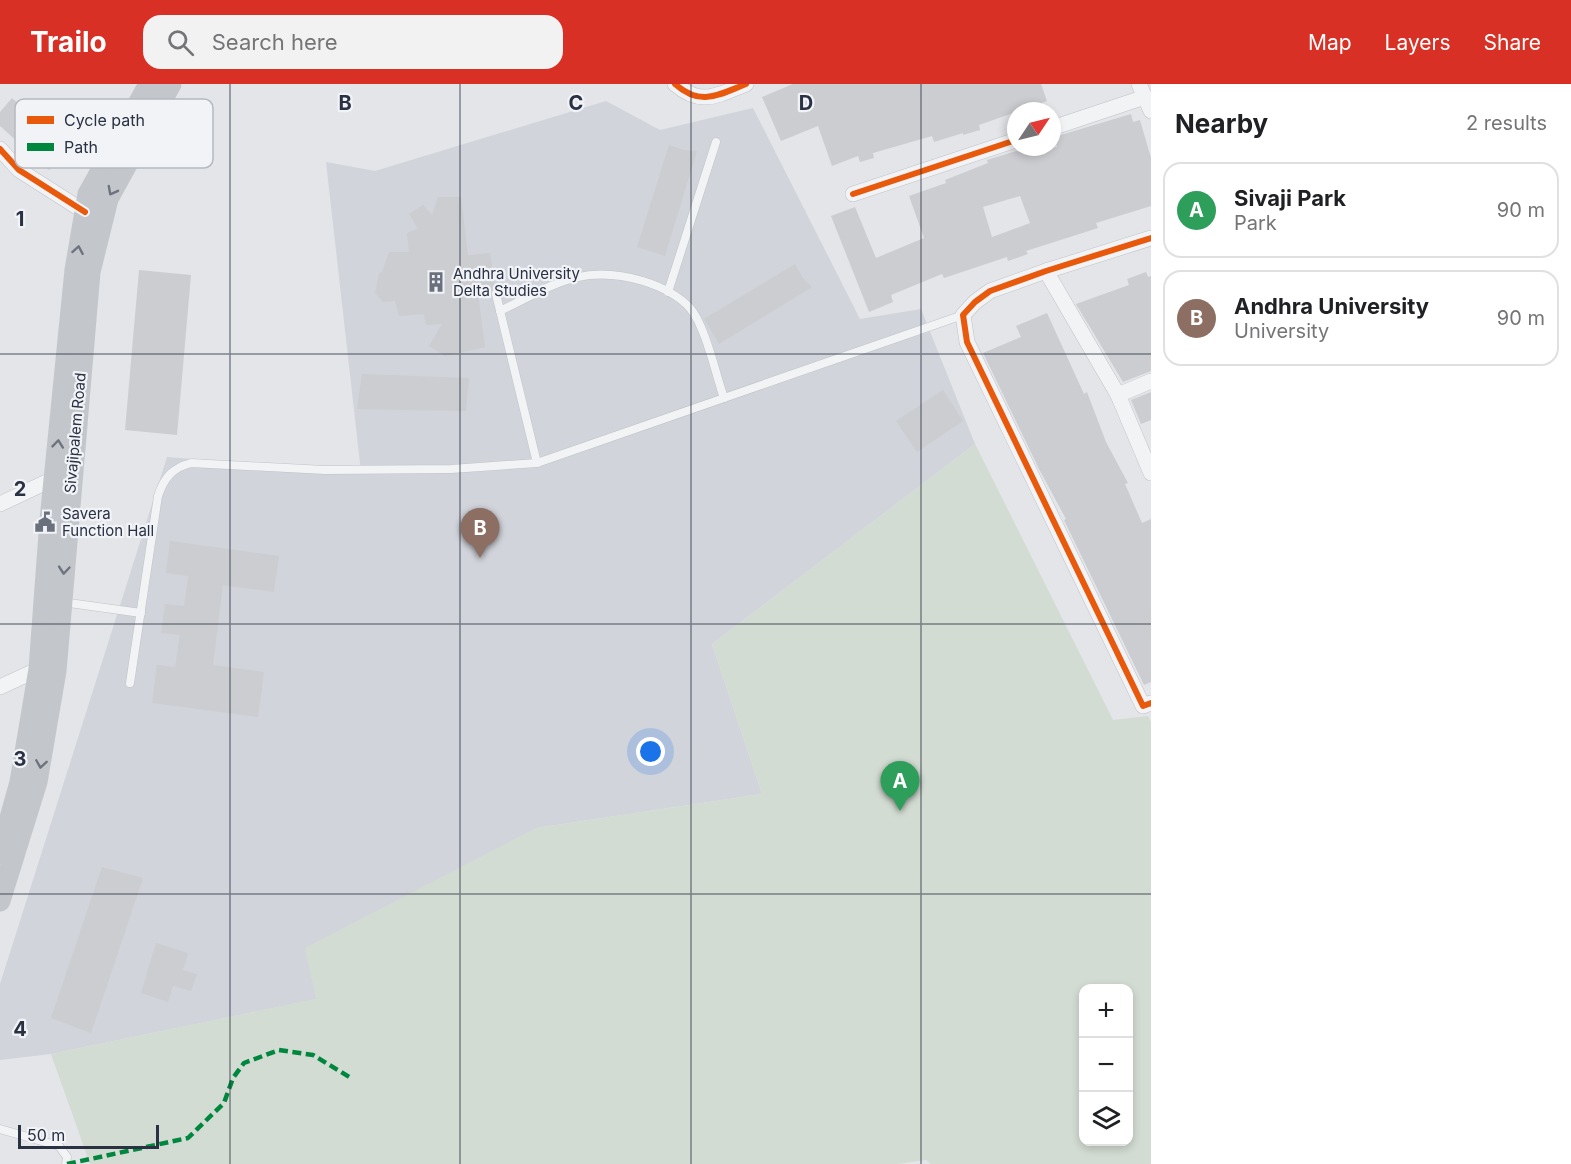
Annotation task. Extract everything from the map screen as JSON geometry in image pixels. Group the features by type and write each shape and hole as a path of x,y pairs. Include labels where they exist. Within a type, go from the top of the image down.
{"main road":[{"name":"Sivajipalem Road","path":"141,99 149,84"},
{"name":"Sivajipalem Road","path":"163,99 171,84"},
{"name":"Sivajipalem Road","path":"0,854 20,782 39,669 75,270 88,194 102,168"},
{"name":"Sivajipalem Road","path":"0,901 38,783 56,671 90,272 108,199 125,168"}],"street":[{"path":"675,84 689,95 703,99 746,84"},
{"path":"1061,125 1145,97"},
{"path":"853,194 1007,143"},
{"path":"0,150 15,166"},
{"path":"17,168 85,212"},
{"path":"1151,238 990,291 963,315 967,342 1143,706 1151,703"},
{"path":"1046,271 1118,395 1151,473"},
{"path":"1118,395 1151,381"},
{"path":"0,504 55,478"},
{"path":"0,687 39,669"}],"lane":[{"path":"668,292 716,142"},
{"path":"500,311 564,280 596,273 619,274 657,286 690,309 699,324 724,398"},
{"path":"496,294 537,463"},
{"path":"130,683 158,496 162,482 172,471 181,466 191,463 325,470 451,469 537,463 963,315"},
{"path":"61,602 141,613"},
{"path":"0,1129 59,1146 67,1157 66,1164"}],"shaded area":[{"path":"606,101 660,130 753,108 860,319 921,309 975,444 712,644 762,794 536,828 317,999 51,1054 0,1060 0,984 167,457 361,472 326,162 375,171"},
{"path":"975,444 1113,720 1148,716 1151,722 1151,1164 931,1164 926,1160 898,1164 90,1164 51,1054 316,999 305,948 536,828 762,794 712,644"}],"building":[{"path":"793,84 1041,84 1047,101 1007,102 1007,115 979,125 980,130 934,142 932,136 873,153 874,158 860,162 858,156 832,166 818,126 781,141 762,97"},
{"path":"12,98 15,101 15,139 0,126 0,112"},
{"path":"1131,114 1133,122 1140,120 1151,158 1151,206 1096,223 1098,228 1026,251 1028,254 1008,261 1007,257 944,278 942,274 891,295 893,302 869,312 831,216 855,207 876,258 924,238 909,196 946,183 945,180 988,163 987,160 1007,154 1007,156 1061,156 1061,135","holes":["1020,196 1030,223 992,237 983,207"]},
{"path":"669,145 697,151 665,256 637,247"},
{"name":"Andhra University Delta Studies","path":"438,197 461,197 468,255 490,253 495,288 491,292 478,293 485,347 445,356 429,346 442,324 426,325 424,314 399,316 395,301 383,302 375,293 379,273 382,272 389,252 409,252 407,233 418,229 409,214 423,205 432,215"},
{"path":"795,264 803,278 812,287 719,344 704,319"},
{"path":"139,270 191,275 177,435 125,430"},
{"path":"1146,272 1148,277 1151,276 1151,371 1123,382 1076,304 1129,285 1127,279"},
{"path":"1047,313 1084,394 1087,392 1106,442 1128,483 1125,484 1142,523 1151,519 1151,682 1144,685 1064,520 1066,519 983,353 1021,337 1016,326"},
{"path":"362,374 469,378 466,411 357,409"},
{"path":"943,390 963,421 917,452 896,421"},
{"path":"1151,392 1151,420 1141,424 1131,400"},
{"path":"170,541 279,556 274,592 223,585 213,665 264,672 258,717 152,703 157,665 175,667 180,635 161,633 165,604 184,606 188,576 166,573"},
{"path":"102,867 143,878 91,1033 51,1018"},
{"path":"156,943 188,953 183,970 197,974 191,991 173,986 168,1002 141,993"}],"marked path":[{"path":"67,1164 188,1138 224,1103 233,1078 244,1063 279,1050 313,1055 351,1078"}],"cycle path":[{"path":"675,84 684,91 702,97 718,95 746,84"},
{"path":"853,194 1007,143"},
{"path":"0,149 15,166"},
{"path":"17,168 85,212"},
{"path":"1151,238 990,291 963,315 967,342 1143,706 1151,703"}],"place":[{"name":"Andhra University Delta Studies","path":"436,282"},
{"name":"Savera Function Hall","path":"45,522"},
{"name":"Andhra University","path":"480,558"},
{"name":"Sivaji Park","path":"900,811"}]}
